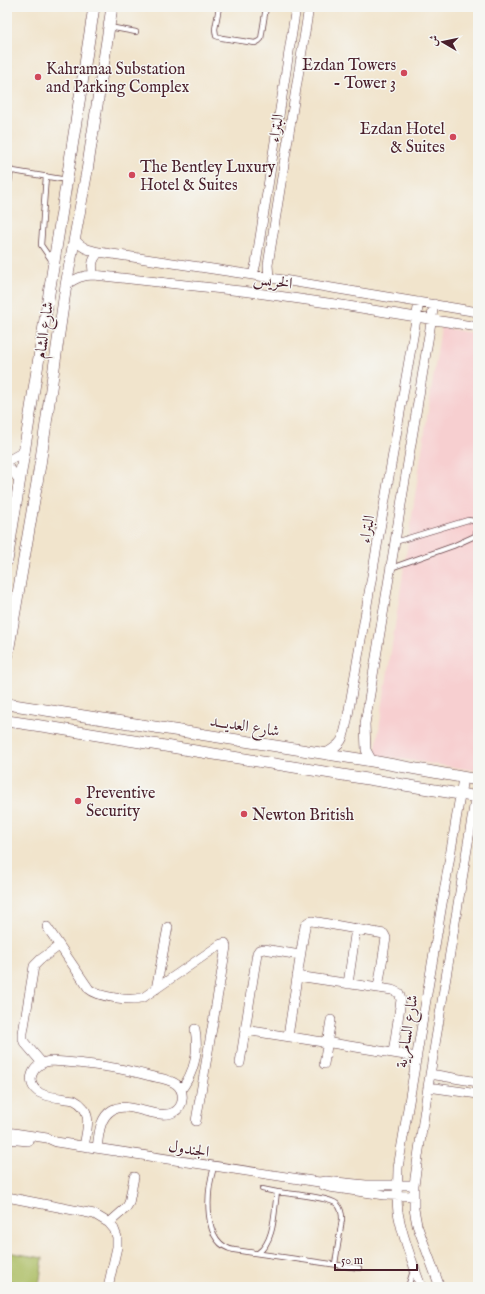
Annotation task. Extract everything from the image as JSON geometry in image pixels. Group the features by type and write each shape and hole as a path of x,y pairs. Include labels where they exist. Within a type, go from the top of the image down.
{"street":[{"name":"شارع الشام","path":"7,561 94,7"},
{"name":"شارع الشام","path":"7,658 40,465 66,284 87,171 112,7"},
{"name":"البتراء","path":"253,275 296,7"},
{"name":"البتراء","path":"269,278 268,265 309,7"},
{"name":"الخريس","path":"74,239 80,246 88,250 253,275 478,312"},
{"path":"94,275 92,264 95,257 100,252"},
{"name":"الخريس","path":"66,284 77,277 94,275 250,292 478,327"},
{"name":"البتراء","path":"326,753 336,747 343,740 347,721 419,302"},
{"name":"البتراء","path":"372,761 366,750 365,724 434,304"},
{"path":"7,461 25,451"},
{"path":"7,466 20,481"},
{"name":"شارع العديـــد","path":"7,704 326,753 478,781"},
{"name":"شارع العديـــد","path":"7,721 477,797"},
{"name":"شارع السامرية","path":"420,1287 398,1212 398,1168 463,778"},
{"name":"شارع السامرية","path":"440,1287 417,1225 414,1209 414,1185 430,1074 477,797 478,781"},
{"path":"288,1036 305,926 308,922 312,921 356,928 382,933 386,936 378,988"},
{"path":"47,927 89,989 93,992 105,995 136,999 144,997 221,944 226,944 196,1121"},
{"path":"156,989 168,927"},
{"path":"348,984 356,928"},
{"path":"42,1063 24,1042 23,1033 34,966 40,959 59,946"},
{"path":"240,1063 256,956 258,952 264,949 300,955"},
{"path":"297,976 397,992 401,998 393,1053"},
{"path":"324,1064 331,1020"},
{"path":"181,1090 187,1083 194,1066 197,1047 195,1029"},
{"path":"245,1030 416,1057"},
{"path":"84,1146 88,1120 83,1106 74,1100 43,1095 33,1086 32,1077 35,1068 42,1063 66,1062 124,1070 172,1082 181,1090 182,1103 177,1110 170,1114 124,1108 110,1111 103,1118 97,1148"},
{"path":"430,1074 478,1082"},
{"path":"428,1087 478,1094"},
{"name":"الجندول","path":"7,1132 47,1138 56,1142"},
{"name":"الجندول","path":"7,1139 46,1143 56,1142 319,1182 330,1181 366,1185 414,1185"},
{"path":"109,1223 130,1203 134,1177"},
{"name":"الجندول","path":"319,1182 329,1188 397,1196 414,1196"},
{"path":"7,1197 94,1214 109,1223 114,1229 117,1237 117,1247 108,1287"}],"lane":[{"path":"219,7 215,29 216,36 255,43 259,42 261,39 266,7"},
{"path":"109,27 136,32"},
{"path":"9,183 9,170 67,180"},
{"path":"46,176 41,245 54,265"},
{"path":"391,568 453,546 475,536 478,527 474,520 468,520 395,542"},
{"path":"214,1167 210,1184 210,1220 214,1234 220,1243 229,1249 359,1268"},
{"path":"262,1189 328,1200 340,1207 342,1219 335,1264"},
{"path":"258,1253 265,1247 270,1239 277,1192"},
{"path":"408,1287 414,1267"}],"shaded area":[{"path":"441,327 478,334 478,771 375,755"}],"green space":[{"path":"7,1252 43,1258 39,1286 7,1281"}],"place":[{"name":"Ezdan Towers - Tower 3","path":"404,73"},
{"name":"Kahramaa Substation and Parking Complex","path":"38,77"},
{"name":"Ezdan Hotel & Suites","path":"453,137"},
{"name":"The Bentley Luxury Hotel & Suites","path":"132,175"},
{"name":"Preventive Security","path":"78,801"},
{"name":"Newton British","path":"244,814"}]}
